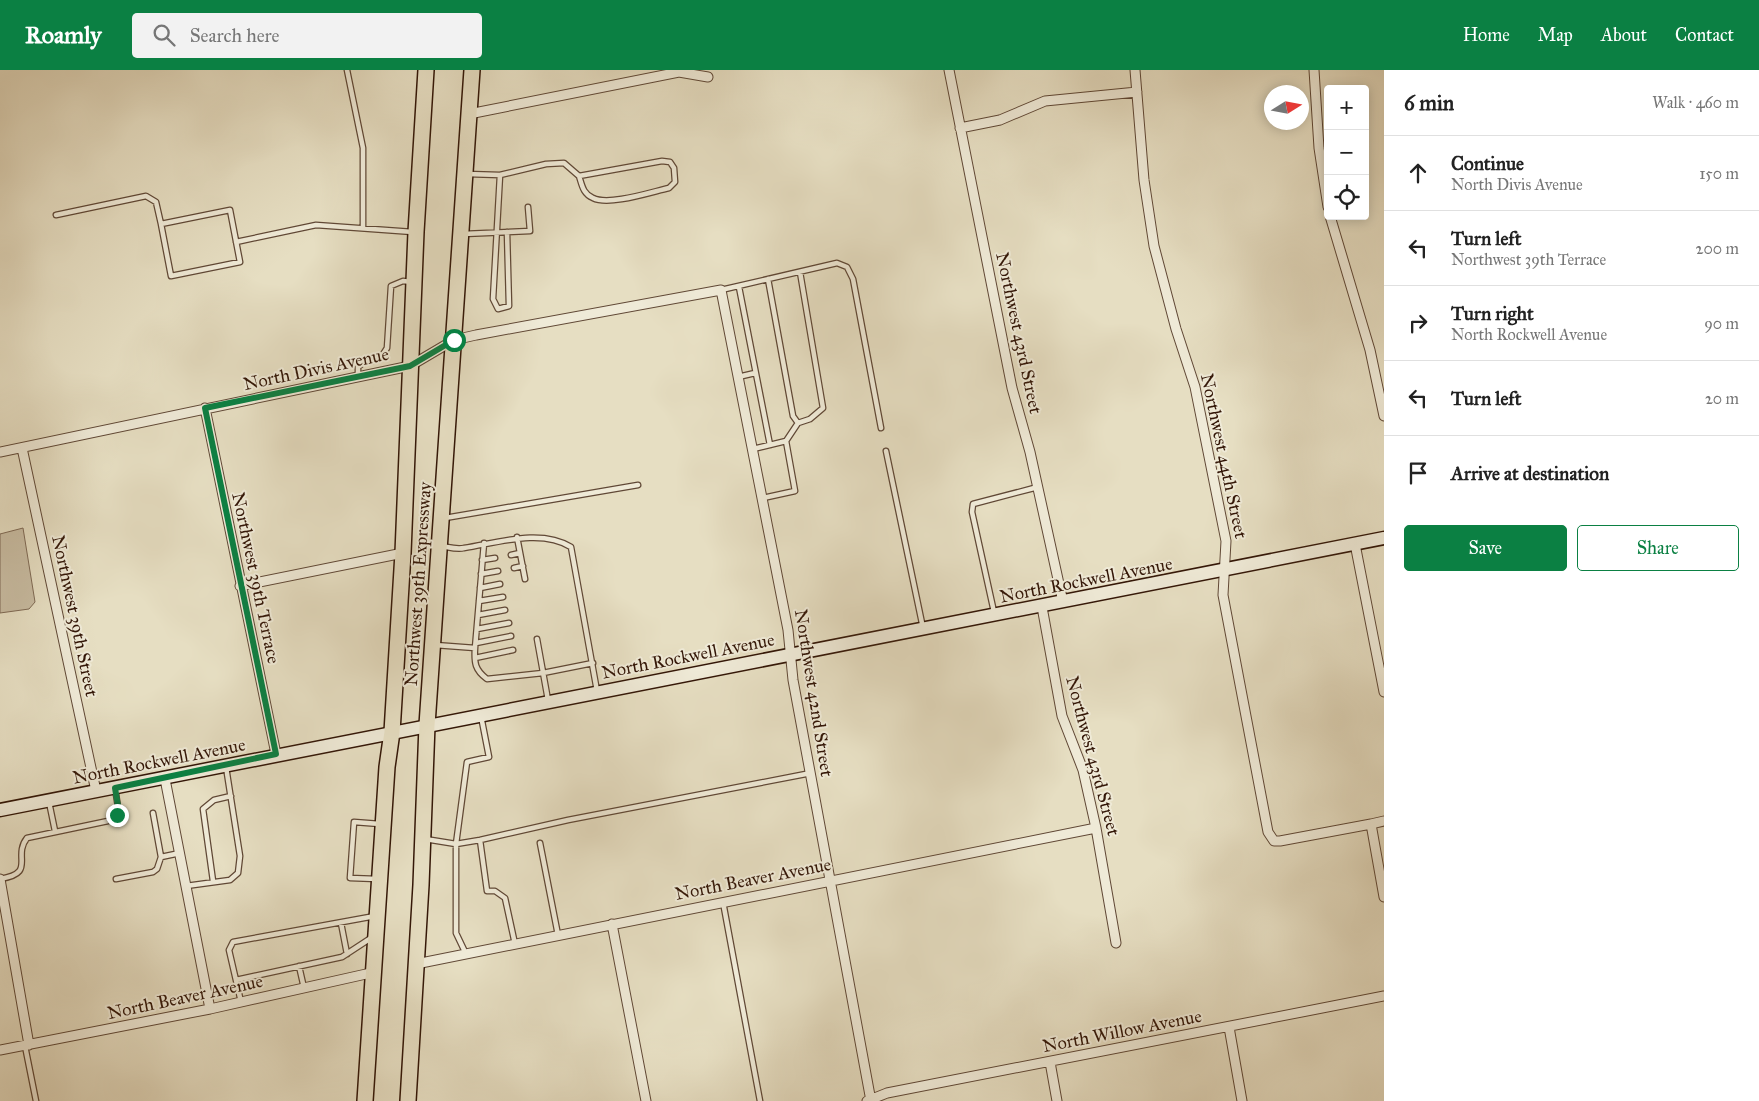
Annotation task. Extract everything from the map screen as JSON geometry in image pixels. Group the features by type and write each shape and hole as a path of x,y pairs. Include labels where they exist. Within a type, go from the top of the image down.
{"highway":[{"name":"Northwest 39th Expressway","path":"365,1101 403,553 416,232 426,70"},
{"name":"Northwest 39th Expressway","path":"408,1101 427,725 472,70"}],"main road":[{"name":"North Rockwell Avenue","path":"0,810 165,779 276,754 1042,607 1384,538"}],"street":[{"name":"Northwest 43rd Street","path":"949,70 1012,388 1038,487 1063,602"},
{"name":"Northwest 44th Street","path":"1135,70 1144,180 1154,246 1164,291 1200,408 1226,541 1223,595 1270,837 1274,841 1288,840 1371,824"},
{"path":"1314,70 1319,148 1324,181"},
{"path":"469,114 661,73 708,74"},
{"path":"960,128 1000,120 1045,101 1137,92"},
{"path":"1331,220 1370,350 1384,416"},
{"name":"North Divis Avenue","path":"0,452 410,366 454,340 721,290"},
{"name":"Northwest 42nd Street","path":"721,290 788,630 790,654 870,1100"},
{"name":"Northwest 39th Terrace","path":"205,408 276,754"},
{"name":"Northwest 39th Street","path":"22,448 96,791"},
{"path":"1355,544 1384,692"},
{"path":"240,586 403,553"},
{"name":"Northwest 43rd Street","path":"1042,607 1062,716 1083,770 1096,828 1116,943"},
{"path":"165,779 210,1009"},
{"path":"1384,822 1371,824 1384,897"},
{"name":"North Beaver Avenue","path":"416,964 723,901 1096,828"},
{"path":"0,879 27,1045"},
{"path":"612,924 646,1101"},
{"name":"North Beaver Avenue","path":"0,1050 210,1009 375,972"},
{"name":"North Willow Avenue","path":"870,1100 887,1093 1384,996"},
{"path":"1229,1026 1242,1101"},
{"path":"1050,1062 1057,1101"}],"lane":[{"path":"347,70 363,148 362,228"},
{"path":"465,174 500,175 546,164 564,163 579,176 583,190 591,198 603,201 669,188 675,182 674,168 670,162 662,161 579,176"},
{"path":"500,175 493,300 498,309 504,309 508,306 508,232"},
{"path":"56,215 146,196 156,202 171,276 240,262 230,210 161,224"},
{"path":"461,234 530,231 528,208"},
{"path":"236,242 316,225 416,232"},
{"path":"721,290 837,263 847,267 853,279 881,428"},
{"path":"753,449 786,441 798,423 810,419 823,408 800,272"},
{"path":"768,279 793,416 798,423"},
{"path":"358,377 358,367 363,362 380,359 387,348 391,286 404,281 414,282"},
{"path":"739,287 770,445"},
{"path":"738,377 756,373"},
{"path":"763,498 795,491 786,441"},
{"path":"886,451 924,629"},
{"path":"441,519 638,485"},
{"path":"994,616 972,512 973,504 977,501 1038,487"},
{"path":"440,546 463,549 517,537 563,541 571,546 597,692"},
{"path":"517,537 525,579"},
{"path":"484,543 475,646 478,672 487,679 544,673 593,662"},
{"path":"511,555 520,553"},
{"path":"482,560 495,558"},
{"path":"514,568 522,566"},
{"path":"481,574 498,571"},
{"path":"480,588 500,584"},
{"path":"479,601 503,597"},
{"path":"478,615 505,610"},
{"path":"477,629 509,622"},
{"path":"433,644 475,646 512,636"},
{"path":"536,643 544,673 548,702"},
{"path":"475,658 513,650"},
{"path":"466,954 456,933 456,844 467,762 489,757 481,715"},
{"path":"186,886 230,880 238,873 240,856 226,766"},
{"path":"421,839 456,844 480,840 568,820 811,774"},
{"path":"0,879 14,877 19,873 23,860 22,848 27,838 108,821 117,815 118,806 115,788"},
{"path":"213,881 203,809 214,800 231,796"},
{"path":"49,801 55,831"},
{"path":"116,879 153,872 157,869 161,857 153,813"},
{"path":"380,880 350,878 354,822 384,824"},
{"path":"480,840 484,884 487,891 495,891 505,898 515,944"},
{"path":"540,843 558,935"},
{"path":"161,857 180,854"},
{"path":"723,901 760,1101"},
{"path":"241,1002 229,950 233,942 378,915"},
{"path":"341,923 347,954"},
{"path":"236,980 342,957 377,935"},
{"path":"299,966 304,988"},
{"path":"27,1045 36,1101"}],"shaded area":[{"path":"23,528 35,602 29,609 0,613 0,534"}],"route":[{"path":"117,815 118,806 115,788 165,779 276,754 205,408 410,366 454,340"}]}
